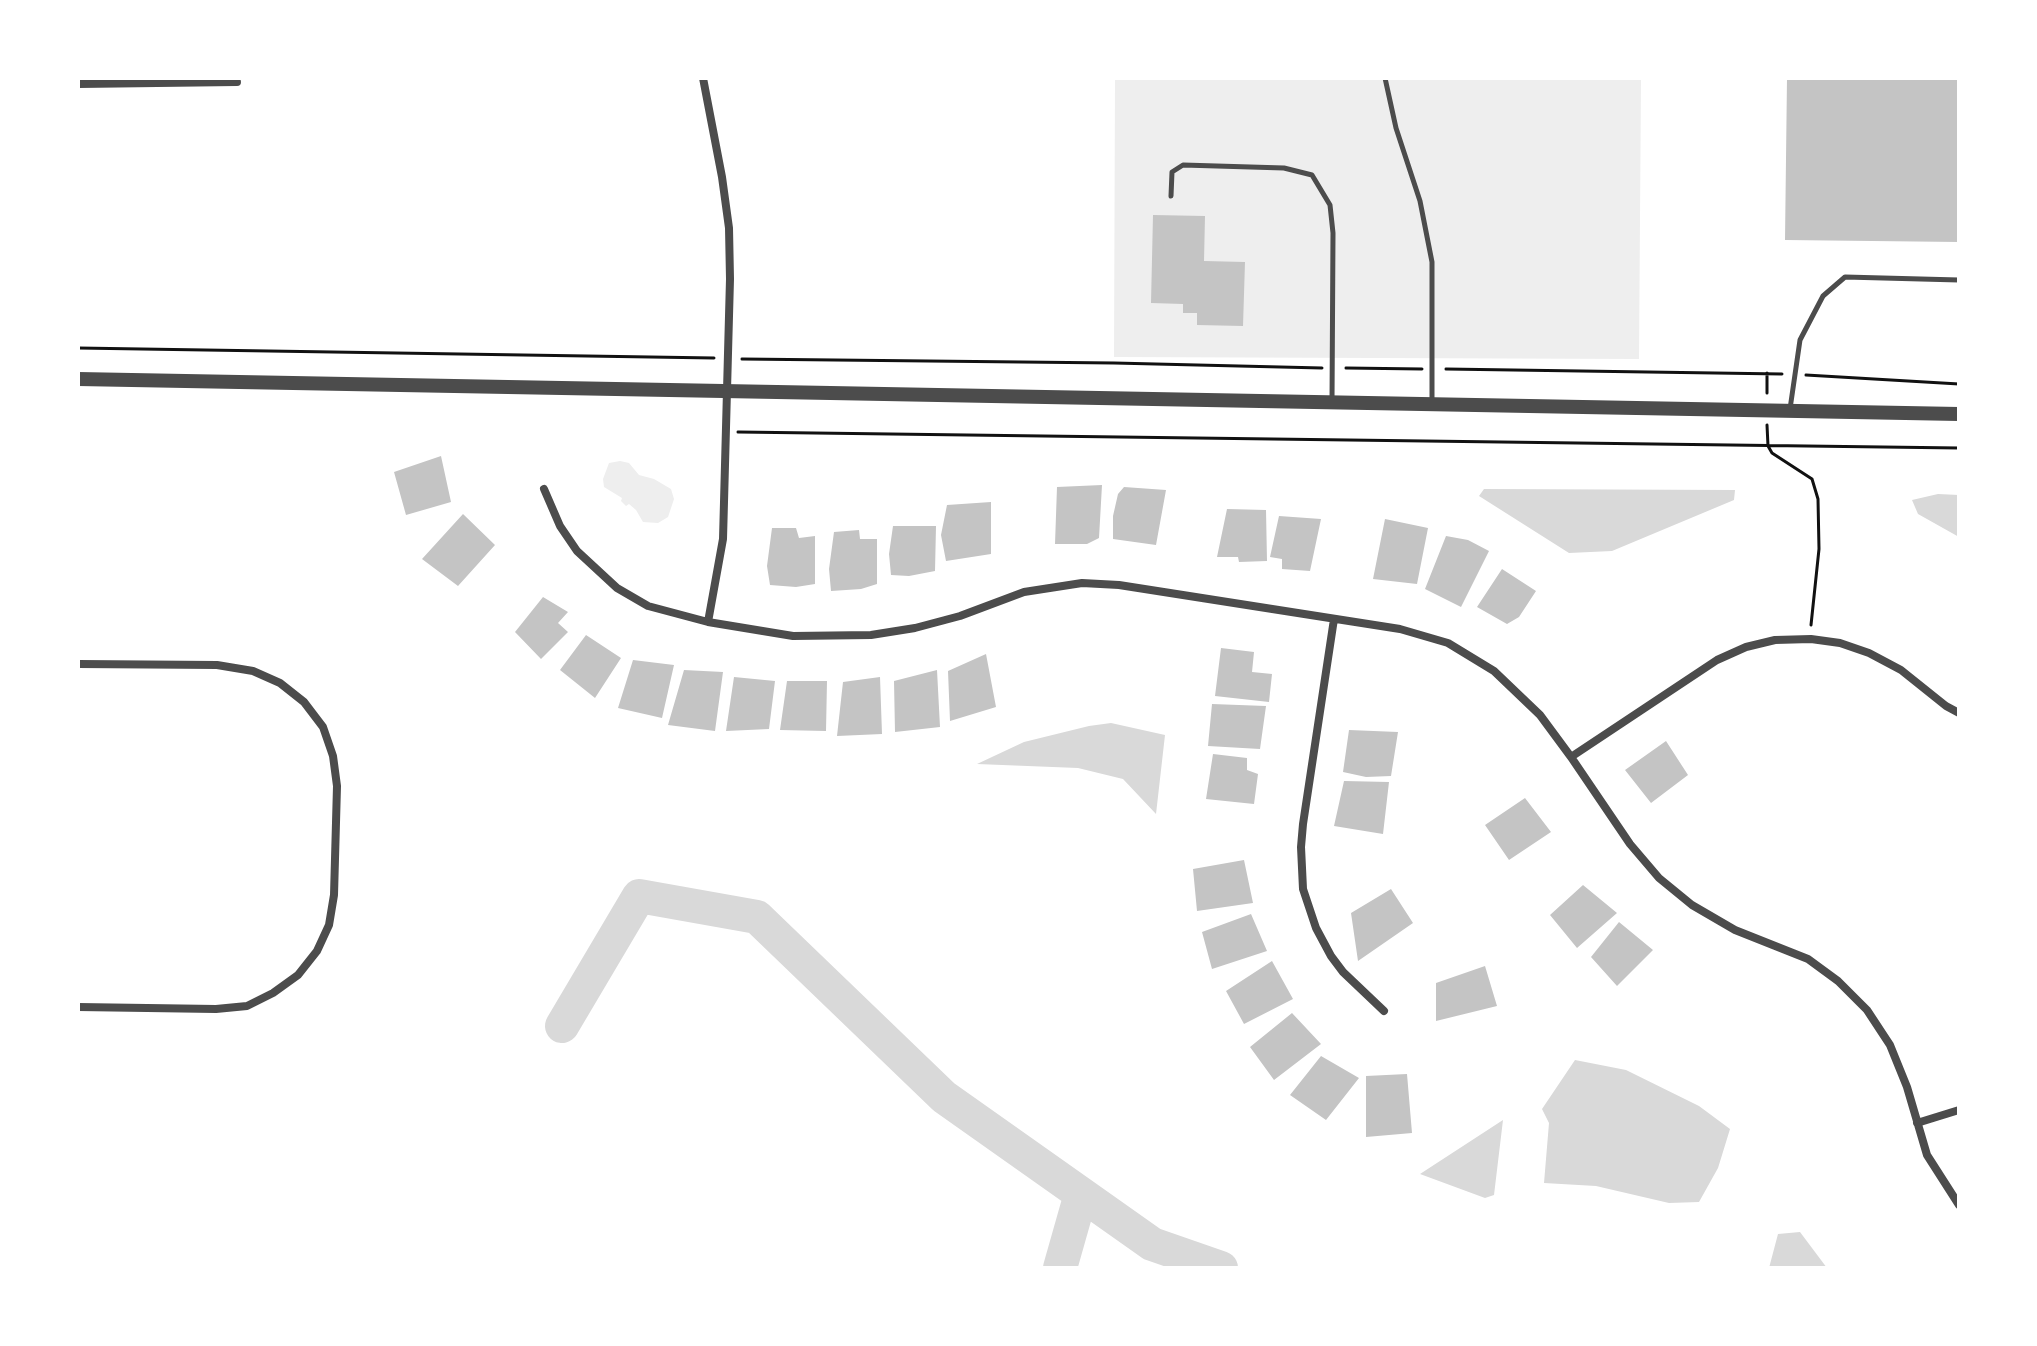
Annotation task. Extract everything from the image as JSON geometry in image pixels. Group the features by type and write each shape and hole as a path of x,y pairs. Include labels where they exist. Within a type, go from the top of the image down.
{"street":[{"path":"703,78 729,228 730,279 723,539 708,622"},
{"path":"78,84 237,82"},
{"path":"78,379 1959,414"},
{"path":"544,489 560,526 577,551 617,588 648,606 708,622 793,636 871,635 960,616 1024,592 1082,583 1119,585 1400,629 1448,643 1494,671 1540,715 1630,844 1659,878 1692,905 1735,930 1808,959 1838,981 1867,1010 1890,1045 1907,1087 1927,1155 1959,1205"},
{"path":"1334,619 1303,824 1303,889 1316,928 1331,956 1343,972 1384,1011"},
{"path":"1571,757 1717,660 1746,647 1775,640 1811,639 1840,643 1869,653 1901,670 1959,713"},
{"path":"78,664 217,665 253,671 280,683 304,702 323,727 333,756 337,786 334,895 329,925 317,951 298,975 247,1006 216,1009 78,1007"},
{"path":"1917,1123 1959,1110"}],"lane":[{"path":"1385,78 1396,128 1427,228 1432,275 1432,403"},
{"path":"1171,196 1172,172 1183,165 1284,168 1312,175 1330,205 1333,233 1332,401"},
{"path":"1790,409 1800,340 1823,296 1845,277 1959,280"}],"path":[{"path":"78,348 1767,373 1959,384"},
{"path":"1767,373 1768,446 1772,453 1812,479 1818,499 1819,549 1811,639"},
{"path":"726,431 1959,448"}],"shaded area":[{"path":"1115,78 1641,78 1639,359 1114,357"},
{"path":"609,463 629,463 639,475 671,489 674,499 668,517 658,523 643,522 636,510 629,504 626,506 622,498 604,487 603,479"},
{"path":"1484,489 1735,490 1734,500 1612,551 1569,553 1479,496"},
{"path":"1938,494 1959,495 1959,537 1918,514 1912,500"},
{"path":"1111,723 1165,735 1156,814 1123,779 1078,768 977,764 1024,742"},
{"path":"1575,1060 1626,1070 1699,1106 1730,1129 1718,1168 1699,1202 1669,1203 1596,1186 1544,1183 1549,1123 1542,1109"},
{"path":"1503,1120 1494,1195 1485,1198 1420,1174"},
{"path":"1800,1232 1827,1268 1769,1268 1778,1234"}],"building":[{"path":"1787,78 1959,78 1959,242 1785,240"},
{"path":"1153,215 1205,216 1204,261 1245,262 1243,326 1197,325 1197,313 1183,313 1183,304 1151,303"},
{"path":"441,456 451,502 406,515 394,472"},
{"path":"1102,485 1099,538 1087,544 1055,544 1057,487"},
{"path":"1124,487 1166,490 1156,545 1113,539 1113,516 1118,494"},
{"path":"991,502 991,554 946,561 941,535 947,505"},
{"path":"1227,509 1266,510 1267,561 1239,562 1238,557 1217,557"},
{"path":"463,514 495,545 458,586 422,559"},
{"path":"1279,516 1321,519 1310,571 1282,569 1282,559 1270,557"},
{"path":"1385,519 1428,528 1417,584 1373,579"},
{"path":"893,526 936,526 935,571 909,576 891,575 889,554"},
{"path":"772,528 796,528 799,538 815,536 815,584 796,587 770,585 767,566"},
{"path":"859,530 860,539 877,539 877,584 861,589 831,591 829,569 834,532"},
{"path":"1446,536 1468,540 1489,551 1461,607 1425,589"},
{"path":"1502,569 1536,591 1519,617 1507,624 1477,607"},
{"path":"543,597 568,612 558,623 568,632 541,659 515,632"},
{"path":"586,635 621,658 595,698 560,670"},
{"path":"1221,648 1254,652 1252,672 1272,674 1269,702 1215,696"},
{"path":"986,654 996,707 950,721 948,671"},
{"path":"633,660 674,665 662,718 618,708"},
{"path":"684,670 723,672 715,731 668,725"},
{"path":"937,670 940,727 895,732 894,681"},
{"path":"734,677 775,681 769,729 726,731"},
{"path":"880,677 882,734 837,736 843,682"},
{"path":"787,681 827,681 826,731 780,730"},
{"path":"1212,704 1266,706 1260,749 1208,746"},
{"path":"1349,730 1398,732 1391,776 1366,777 1343,772"},
{"path":"1666,741 1688,775 1651,803 1625,770"},
{"path":"1213,754 1247,758 1247,770 1258,774 1254,804 1206,799"},
{"path":"1344,781 1389,782 1383,834 1334,826"},
{"path":"1525,798 1551,832 1509,860 1485,825"},
{"path":"1244,860 1253,903 1197,911 1193,869"},
{"path":"1583,885 1617,913 1577,948 1550,915"},
{"path":"1391,889 1413,923 1358,961 1351,913"},
{"path":"1251,914 1267,951 1212,969 1202,932"},
{"path":"1619,922 1653,950 1617,986 1591,957"},
{"path":"1272,961 1293,999 1244,1024 1226,991"},
{"path":"1485,966 1497,1006 1436,1021 1436,983"},
{"path":"1292,1013 1321,1044 1274,1080 1250,1047"},
{"path":"1321,1056 1359,1078 1326,1120 1290,1095"},
{"path":"1407,1074 1412,1133 1366,1137 1366,1076"}],"waterway":[{"path":"562,1026 639,896 757,917 944,1097 1152,1244 1221,1268"},
{"path":"1060,1268 1081,1194"}]}
